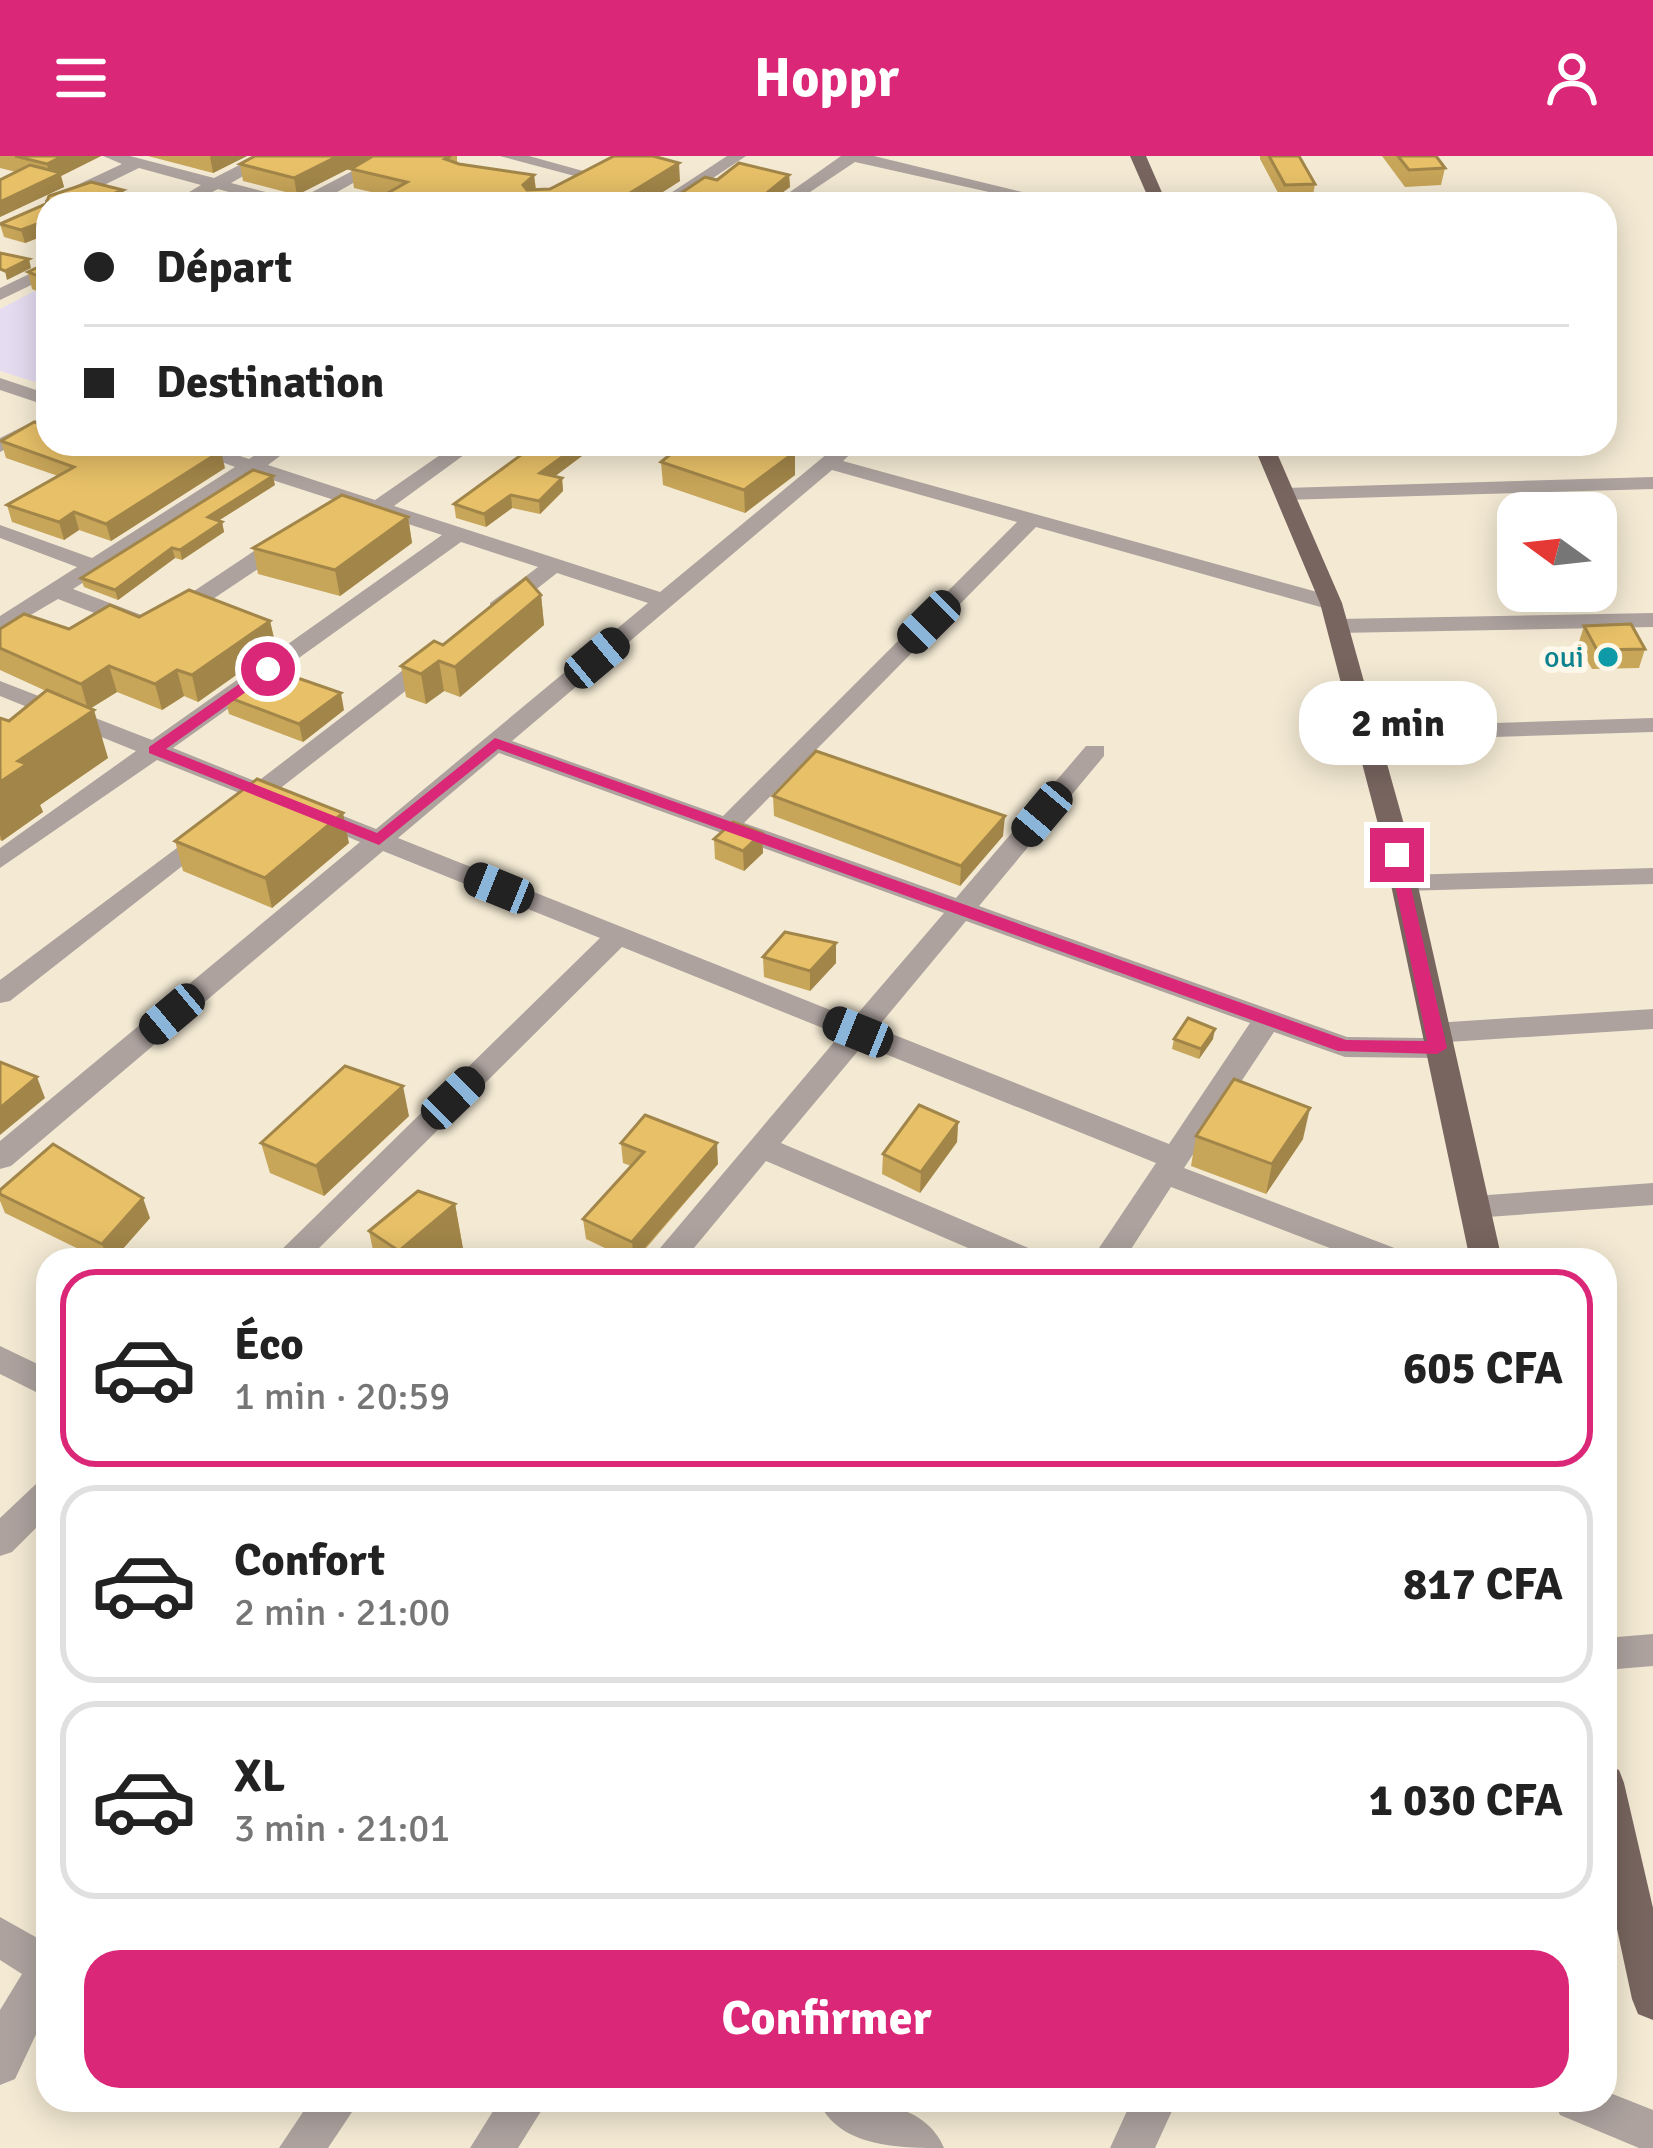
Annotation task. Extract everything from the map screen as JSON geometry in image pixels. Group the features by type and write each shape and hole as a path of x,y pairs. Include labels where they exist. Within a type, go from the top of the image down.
{"main road":[{"path":"1138,156 1154,192"},
{"path":"1268,456 1334,614 1403,883 1483,1248"},
{"path":"1617,1837 1653,1999"}],"street":[{"path":"111,156 247,192"},
{"path":"201,192 270,156"},
{"path":"326,192 393,156"},
{"path":"508,156 593,170 556,192"},
{"path":"681,192 737,156"},
{"path":"799,192 852,156 908,162 1019,192"},
{"path":"77,192 137,163"},
{"path":"1,294 36,276"},
{"path":"0,384 36,396"},
{"path":"0,446 36,426"},
{"path":"221,456 251,466 330,511"},
{"path":"0,626 267,456"},
{"path":"378,507 452,456"},
{"path":"0,1158 831,456"},
{"path":"815,466 1030,521 1334,614 1653,620"},
{"path":"1284,494 1653,483"},
{"path":"56,590 154,628 330,511 378,507 664,601"},
{"path":"727,826 1030,521"},
{"path":"0,531 95,566"},
{"path":"0,860 458,534"},
{"path":"0,994 554,565"},
{"path":"0,688 858,1032 1365,1248"},
{"path":"14,725 43,705"},
{"path":"1365,734 1653,725"},
{"path":"495,743 1345,1047 1653,1019"},
{"path":"676,1248 1095,751"},
{"path":"1403,883 1653,876"},
{"path":"299,1248 618,936"},
{"path":"1115,1248 1268,1019"},
{"path":"761,1147 999,1248"},
{"path":"1474,1207 1653,1194"},
{"path":"0,1359 36,1378"},
{"path":"0,1541 36,1506"},
{"path":"1617,1653 1653,1650"},
{"path":"0,1937 36,1961"},
{"path":"0,2064 18,2017 36,1988"},
{"path":"301,2148 329,2112"},
{"path":"492,2148 518,2112"},
{"path":"860,2112 922,2148"},
{"path":"1132,2148 1149,2112"},
{"path":"1604,2112 1653,2132"}],"shaded area":[{"path":"36,290 36,382 0,371 0,309"}],"building":[{"path":"15,156 63,156 47,164"},
{"path":"255,156 338,156 294,178 240,164"},
{"path":"373,156 451,156 445,159 534,175 523,185 527,190 550,189 614,156 653,156 679,163 632,192 390,192 407,182 351,169"},
{"path":"1269,156 1299,156 1315,184 1285,185"},
{"path":"1398,156 1436,156 1445,168 1409,170"},
{"path":"739,163 789,175 768,192 682,192 705,177 717,180"},
{"path":"30,165 61,173 0,202 0,180"},
{"path":"91,182 123,190 118,192 61,192"},
{"path":"36,208 36,224 21,230 0,224"},
{"path":"0,253 29,259 5,271 0,269"},
{"path":"34,422 36,423 36,453 1,441"},
{"path":"43,456 213,456 106,524 74,512 59,522 7,505 74,467"},
{"path":"520,456 563,456 540,473 562,478 539,501 511,495 484,514 454,504"},
{"path":"668,456 790,456 744,490 661,462"},
{"path":"253,470 273,476 208,517 222,522 180,550 172,548 115,590 81,578"},
{"path":"342,495 408,517 335,570 253,548"},
{"path":"526,578 541,595 455,667 439,661 421,674 401,666 434,641 443,645"},
{"path":"189,590 270,621 192,675 177,670 155,684 109,666 81,684 0,648 0,629 24,614 69,629 110,605 139,617"},
{"path":"1631,624 1645,649 1597,650 1584,626"},
{"path":"266,667 341,693 299,724 225,696"},
{"path":"47,690 94,710 18,761 27,764 0,782 0,718 9,721"},
{"path":"816,751 1005,816 961,866 773,796"},
{"path":"257,779 343,813 265,878 175,841"},
{"path":"733,822 762,833 743,851 714,839"},
{"path":"785,932 836,943 810,971 763,957"},
{"path":"1188,1018 1215,1029 1201,1049 1174,1039"},
{"path":"0,1062 37,1077 0,1108"},
{"path":"345,1066 403,1086 316,1166 261,1143"},
{"path":"1234,1079 1310,1108 1272,1164 1196,1136"},
{"path":"919,1105 958,1122 921,1172 883,1154"},
{"path":"645,1115 717,1143 632,1242 583,1219 644,1152 621,1143"},
{"path":"53,1144 143,1198 102,1244 0,1194"},
{"path":"418,1191 455,1204 403,1248 394,1248 369,1231"}],"place":[{"name":"oui","path":"1608,657"}],"route":[{"path":"268,669 154,750 379,840 495,743 1345,1047 1437,1048 1397,855"}]}
